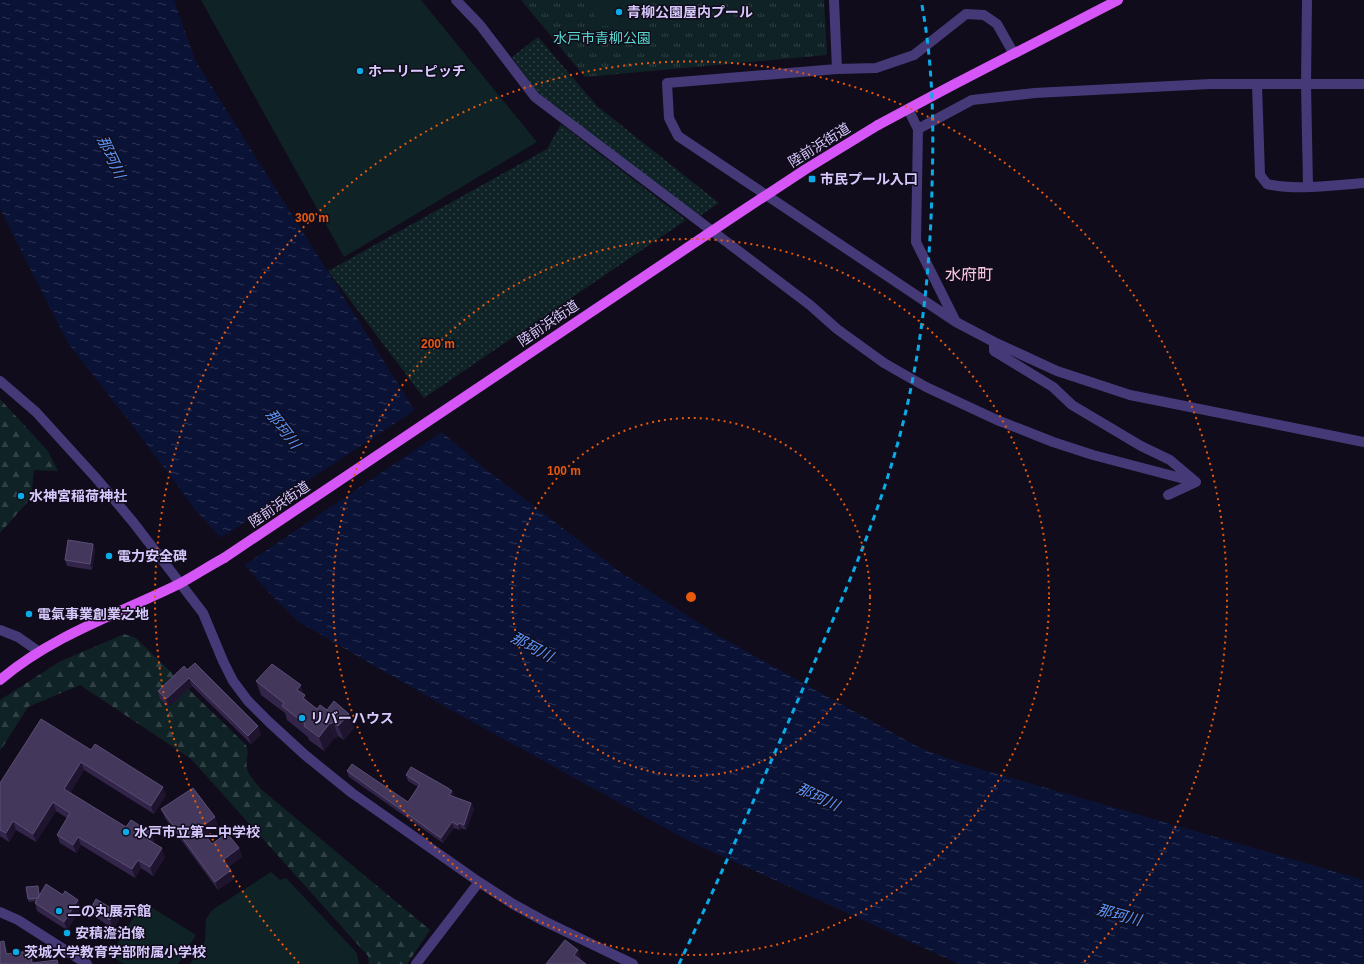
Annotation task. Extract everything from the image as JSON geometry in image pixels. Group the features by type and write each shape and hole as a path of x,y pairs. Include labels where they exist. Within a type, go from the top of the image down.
{"main road":[{"name":"陸前浜街道","path":"0,680 38,651 80,629 180,583 224,558 736,214 878,125 1118,0"}],"street":[{"path":"456,0 480,25 535,97 810,305 837,329 884,363 933,390 997,420 1052,442 1093,455 1196,482"},
{"path":"834,0 837,69"},
{"path":"1307,0 1306,84 1308,187"},
{"path":"1014,54 996,24 984,15 966,14 914,55 876,68 837,69 667,83 669,118 678,136 956,322 994,342 1057,371 1130,395 1364,442"},
{"path":"918,129 972,100 1035,93 1210,84 1364,84"},
{"path":"1257,85 1260,175 1267,184 1278,187 1308,187 1364,182"},
{"path":"908,109 918,129 916,242 956,322"},
{"path":"994,342 994,351 1053,387 1072,405 1141,446 1170,460 1196,482"},
{"path":"0,381 36,412 96,478 133,522 202,613 223,661 234,681 248,701 269,722 305,755 352,793 479,882 513,904 544,921 633,964"},
{"path":"1168,495 1196,482"},
{"path":"0,630 18,636 38,651"},
{"path":"416,964 479,882"},
{"path":"0,912 18,920 87,964"}],"green space":[{"name":"ホーリーピッチ","path":"201,0 421,0 537,142 344,257"},
{"name":"水戸市青柳公園","path":"521,0 824,0 827,55 585,77"},
{"name":"青柳公園屋内プール","path":"594,0 644,0 644,23 634,26 633,34 615,35 615,26 596,26"},
{"path":"538,37 597,106 719,203 698,217 539,97 512,57"},
{"path":"561,124 686,220 424,398 328,271 547,149"},
{"path":"0,399 48,451 58,471 34,470 31,498 0,533"},
{"path":"124,634 136,638 246,745 248,752 247,765 249,774 262,790 430,930 407,964 369,964 368,956 191,759 80,685 28,707 0,751 0,700 59,662"},
{"path":"271,872 280,880 286,878 357,953 359,964 190,964 205,941 206,919 212,910"},
{"path":"143,902 196,935 178,964 124,964 110,955"}],"water":[{"name":"那珂川","path":"0,0 174,0 195,60 413,408 484,468 619,571 717,635 918,747 960,763 1364,880 1364,964 959,964 689,841 451,710 299,622 273,597 194,508 136,430 68,343 0,209"}],"pier":[{"path":"417,409 443,431 243,566 219,539"}],"building":[{"path":"68,540 93,544 90,564 65,560"},
{"path":"195,663 258,726 248,736 189,678 166,699 158,691 184,666 187,670"},
{"path":"272,664 301,685 297,690 305,695 303,698 317,709 320,705 327,710 334,701 349,714 338,726 333,722 331,724 330,723 319,737 304,726 305,724 282,706 284,703 256,681"},
{"path":"41,719 91,750 95,744 163,787 151,806 81,762 64,789 126,827 131,820 139,825 138,827 140,826 151,832 147,839 162,848 150,867 138,860 132,869 78,837 73,845 57,835 70,813 53,802 33,834 13,821 6,833 0,830 0,783"},
{"path":"352,764 408,802 420,784 406,775 411,767 448,788 452,791 449,795 471,803 464,825 459,823 458,825 452,822 441,838 347,771"},
{"path":"193,788 215,817 200,828 212,844 227,833 239,848 223,860 231,870 215,882 161,809"},
{"path":"46,884 63,895 65,891 78,900 64,922 35,903"},
{"path":"38,886 38,898 28,899 26,887"},
{"path":"96,899 116,911 110,920 91,908"},
{"path":"565,940 578,950 574,955 586,964 546,964"},
{"path":"4,941 6,954 30,951 32,963 57,960 58,964 0,964 0,942"}],"railway":[{"path":"679,964 748,814 844,594 870,530 892,463 901,429 916,361 921,327 926,292 931,222 933,164 932,94 928,47 921,0"}],"place":[{"name":"青柳公園屋内プール","path":"619,12"},
{"name":"ホーリーピッチ","path":"360,71"},
{"name":"市民プール入口","path":"812,179"},
{"name":"水神宮稲荷神社","path":"21,496"},
{"name":"電力安全碑","path":"109,556"},
{"name":"電氣事業創業之地","path":"29,614"},
{"name":"リバーハウス","path":"302,718"},
{"name":"水戸市立第二中学校","path":"126,832"},
{"name":"二の丸展示館","path":"59,911"},
{"name":"安積澹泊像","path":"67,933"},
{"name":"茨城大学教育学部附属小学校","path":"16,952"}],"district":[{"name":"水府町","path":"969,274"}]}
